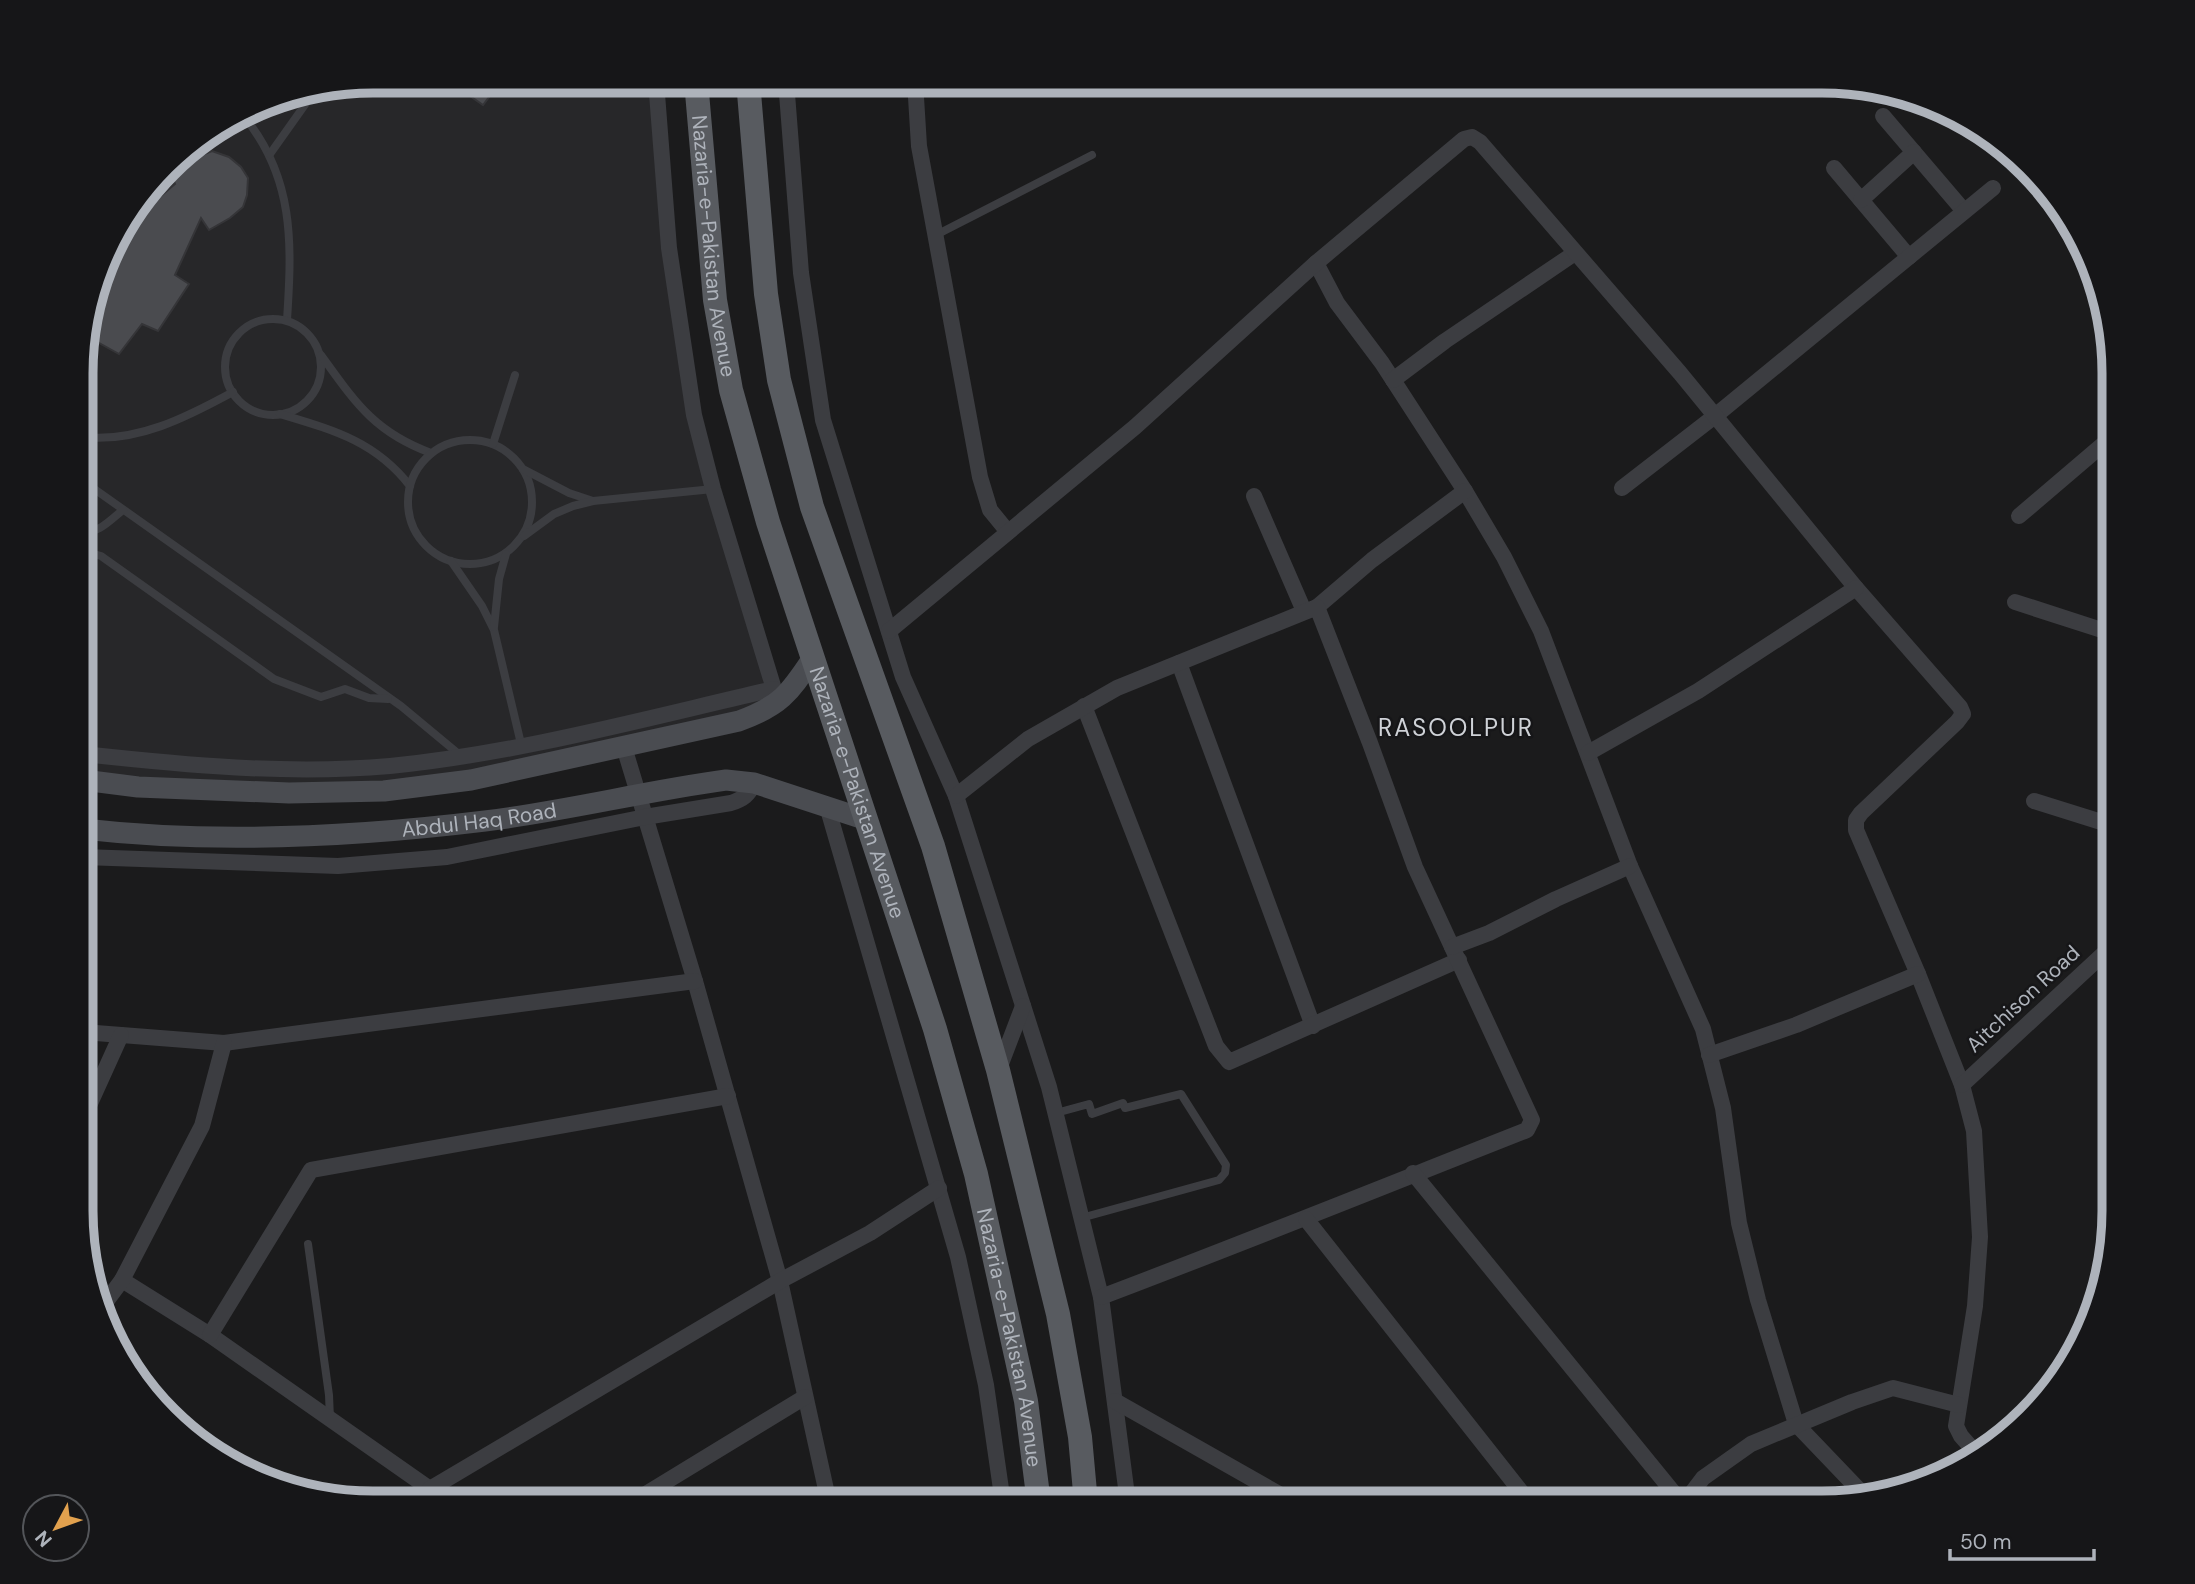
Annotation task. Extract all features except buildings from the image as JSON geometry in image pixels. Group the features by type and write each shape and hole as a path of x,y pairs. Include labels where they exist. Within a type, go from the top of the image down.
{"main road":[{"name":"Nazaria-e-Pakistan Avenue","path":"697,93 715,300 732,390 768,522 935,1029 976,1174 1026,1401 1037,1491"},
{"path":"749,93 766,294 779,380 813,507 933,846 998,1070 1058,1314 1080,1437 1085,1491"},
{"name":"Abdul Haq Road","path":"93,781 138,787 289,793 384,791 471,780 524,758 624,747 739,721 762,713 813,659"},
{"name":"Abdul Haq Road","path":"93,830 149,837 352,835 486,821 726,780 754,783 867,820"}],"street":[{"path":"93,755 146,761 295,769 387,766 463,757 524,758 778,694 713,489 694,415 669,248 657,93"},
{"path":"787,93 801,273 823,420 915,707 956,796 1056,1113 1101,1297 1126,1491"},
{"path":"916,93 919,146 981,477 990,510 1008,532"},
{"path":"1883,116 1964,211"},
{"path":"889,631 1135,427 1316,263 1464,139 1472,137 1480,142 1715,416 1856,588 1960,707 1963,714 1856,820 1856,830 1962,1085 1974,1131 1980,1237 1975,1306 1956,1426 1972,1448"},
{"path":"1861,200 1914,152"},
{"path":"1834,168 1909,257"},
{"path":"1622,488 1715,416 1993,188"},
{"path":"1393,380 1467,326 1576,253"},
{"path":"1316,263 1337,303 1393,380 1465,491 1504,557 1541,631 1630,866 1703,1029 1723,1108 1739,1223 1758,1300 1796,1424 1858,1489"},
{"path":"2019,516 2102,445"},
{"path":"956,796 1028,739 1117,688 1311,609 1465,491"},
{"path":"1101,1297 1306,1219 1413,1173 1527,1130 1531,1126 1532,1120 1415,867 1370,743 1311,609 1254,496"},
{"path":"1588,753 1698,691 1856,588"},
{"path":"2015,602 2102,630"},
{"path":"1179,663 1313,1026"},
{"path":"1084,706 1216,1046 1229,1062 1313,1026 1556,899 1630,866"},
{"path":"888,715 915,707"},
{"path":"624,747 695,981 780,1281 826,1491"},
{"path":"463,757 471,780"},
{"path":"93,857 338,866 447,857 645,817 731,803 742,799 750,792 754,783"},
{"path":"2034,801 2102,822"},
{"path":"827,806 958,1256 986,1385 1001,1491"},
{"name":"Aitchison Road","path":"1962,1085 2102,955"},
{"path":"1709,1055 1796,1025 1918,974"},
{"path":"93,1033 224,1044 695,981"},
{"path":"998,1070 1023,1006"},
{"path":"93,1097 121,1035"},
{"path":"108,1300 122,1280 201,1126 224,1044"},
{"path":"210,1335 311,1170 728,1096"},
{"path":"1413,1173 1673,1491"},
{"path":"433,1491 780,1281 870,1233 939,1188"},
{"path":"1306,1219 1521,1491"},
{"path":"122,1280 210,1335 330,1419 419,1491"},
{"path":"1693,1491 1703,1478 1751,1444 1893,1388 1959,1405"},
{"path":"651,1491 805,1397"},
{"path":"1115,1401 1274,1491"}],"lane":[{"path":"270,154 308,100"},
{"path":"248,123 270,154 282,187 289,222 291,254 287,320"},
{"path":"935,236 1092,155"},
{"path":"319,353 321,367 314,393 305,403 280,414 266,414 242,403 233,392 225,368 232,343 239,333 261,320 287,320 307,333 349,394 380,427 397,439 431,453"},
{"path":"493,444 515,375"},
{"path":"93,438 126,436 160,427 233,392"},
{"path":"280,414 345,435 368,447 396,468 410,486"},
{"path":"506,554 474,564 451,561 430,549 416,531 408,509 410,486 422,462 431,453 467,439 493,444 505,450 523,469 545,482 593,501"},
{"path":"521,538 532,507 532,494 523,469"},
{"path":"93,488 391,699 463,757"},
{"path":"494,630 499,579 506,554 521,538 554,514 593,501 713,489"},
{"path":"93,531 123,510"},
{"path":"93,554 101,556 274,679 321,696 345,689 369,698 391,699"},
{"path":"451,561 482,606 494,630 524,758"},
{"path":"1056,1113 1089,1104 1093,1114 1123,1103 1125,1108 1181,1094 1226,1165 1225,1173 1219,1180 1082,1218"},
{"path":"308,1244 330,1419"}],"shaded area":[{"path":"354,93 658,93 694,415 782,700 624,747 384,791 93,779 93,354 102,300 114,265 140,217 162,188 188,162 233,130 265,114 300,102"}],"district":[{"name":"RASOOLPUR","path":"1456,728"}]}
